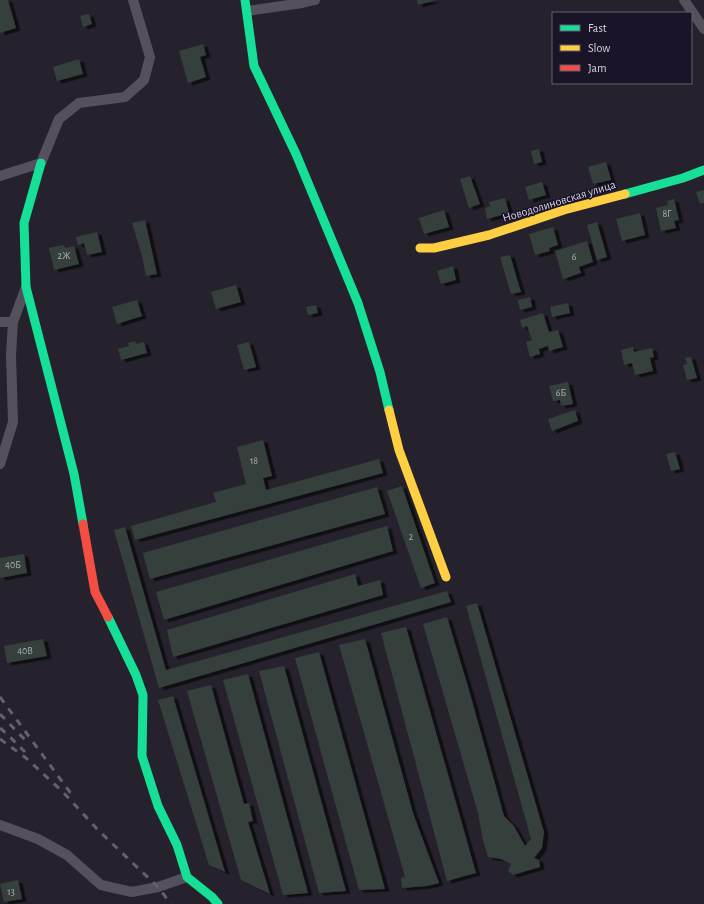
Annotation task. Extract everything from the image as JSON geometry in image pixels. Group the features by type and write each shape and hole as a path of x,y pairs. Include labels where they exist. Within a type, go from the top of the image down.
{"street":[{"path":"133,0 150,57 144,80 125,97 79,103 59,119 41,163 24,223 26,287 75,480 95,592 136,675 143,695 142,756 158,806 176,845 187,876 218,904"},
{"path":"244,0 248,11 254,66 299,160 358,303 380,372 398,450 446,577"},
{"path":"248,11 302,4 315,0"},
{"path":"684,0 704,29"},
{"path":"0,176 41,163"},
{"name":"Новодолиновская улица","path":"420,248 434,248 489,235 564,210 683,178 704,170"},
{"path":"0,464 14,422 11,355 13,322 26,287"},
{"path":"0,322 13,322"},
{"path":"0,824 38,839 67,855 101,885 132,892 158,887 187,876"}],"building":[{"path":"0,0 8,0 16,28 0,33"},
{"path":"417,0 436,0 418,5"},
{"path":"89,14 92,24 83,27 80,16"},
{"path":"203,44 206,55 200,57 206,77 188,83 179,51"},
{"path":"79,59 83,74 57,81 53,67"},
{"path":"539,149 542,162 534,164 531,151"},
{"path":"606,162 611,180 593,184 588,167"},
{"path":"470,176 480,204 469,208 460,179"},
{"path":"542,182 546,195 529,200 525,187"},
{"path":"704,190 704,203 700,204 696,192"},
{"path":"505,198 509,213 487,219 485,208 490,206 489,202"},
{"path":"674,199 679,220 674,221 676,228 661,231 656,208 668,205 667,201"},
{"path":"444,210 449,227 424,234 419,218"},
{"path":"640,213 645,235 622,241 616,219"},
{"path":"145,220 157,274 146,276 142,256 132,223"},
{"path":"597,222 607,257 597,260 587,225"},
{"path":"553,227 558,245 549,248 550,251 535,255 529,234"},
{"path":"97,232 102,252 87,255 84,243 78,245 76,237"},
{"path":"587,241 593,262 579,267 581,273 563,279 555,251"},
{"path":"63,245 66,248 74,246 79,264 54,270 49,248"},
{"path":"510,255 521,292 511,294 500,257"},
{"path":"453,266 456,280 441,284 437,271"},
{"path":"236,285 241,302 216,309 211,292"},
{"path":"530,297 532,307 520,310 518,300"},
{"path":"137,300 142,316 117,324 112,307"},
{"path":"568,303 570,313 552,317 550,307"},
{"path":"316,305 318,313 308,315 306,307"},
{"path":"543,313 549,332 558,330 563,347 549,351 548,346 539,349 540,354 530,357 526,342 532,340 527,326 522,328 520,320"},
{"path":"135,341 136,344 144,342 147,353 121,360 118,349 129,346 128,343"},
{"path":"249,342 256,367 244,370 237,345"},
{"path":"633,347 634,352 652,348 654,357 650,358 653,371 635,375 632,363 624,365 621,350"},
{"path":"691,357 697,378 687,380 683,365 687,364 685,358"},
{"path":"568,382 573,404 561,406 560,400 553,401 549,386"},
{"path":"575,410 578,421 552,431 548,419"},
{"path":"263,440 272,476 263,478 266,490 379,459 383,473 135,540 131,526 216,502 213,493 246,484 237,447"},
{"path":"675,452 680,469 671,471 666,454"},
{"path":"402,486 435,583 421,588 387,491"},
{"path":"377,487 385,514 150,579 143,553"},
{"path":"387,526 393,551 164,620 156,592"},
{"path":"125,527 166,670 447,591 451,602 159,688 114,530"},
{"path":"24,554 27,573 0,578 0,558"},
{"path":"355,574 358,586 380,580 383,595 173,657 167,630"},
{"path":"477,603 544,832 542,848 534,858 539,860 540,867 513,875 508,871 511,864 501,859 488,857 478,813 423,624 447,617 504,816 514,826 525,846 531,839 466,606"},
{"path":"406,627 476,873 447,881 381,633"},
{"path":"43,639 47,656 7,663 4,646"},
{"path":"365,639 413,813 439,883 427,886 402,888 401,878 405,877 339,645"},
{"path":"319,652 385,889 359,890 295,658"},
{"path":"284,666 346,891 319,893 259,671"},
{"path":"248,674 308,893 283,895 223,680"},
{"path":"211,685 244,804 249,803 253,821 248,822 270,894 241,880 187,691"},
{"path":"173,696 225,872 209,865 158,700"},
{"path":"18,880 22,899 4,902 0,884"}],"railway":[{"path":"0,697 72,795"},
{"path":"0,714 29,744"},
{"path":"0,728 25,752"},
{"path":"0,739 26,758 62,791 99,831 158,887 171,904"}],"traffic: fast":[{"path":"245,0 254,66 296,154 358,303 380,372 389,410"},
{"path":"41,163 24,223 26,287 74,474 83,524"},
{"path":"625,194 683,178 704,170"},
{"path":"108,617 136,675 143,695 142,756 158,806 177,845 187,877 212,897 218,904"}],"traffic: slow":[{"path":"420,248 434,248 489,235 564,210 625,194"},
{"path":"389,410 399,450 446,577"}],"traffic: jam":[{"path":"83,524 95,592 108,617"}]}
